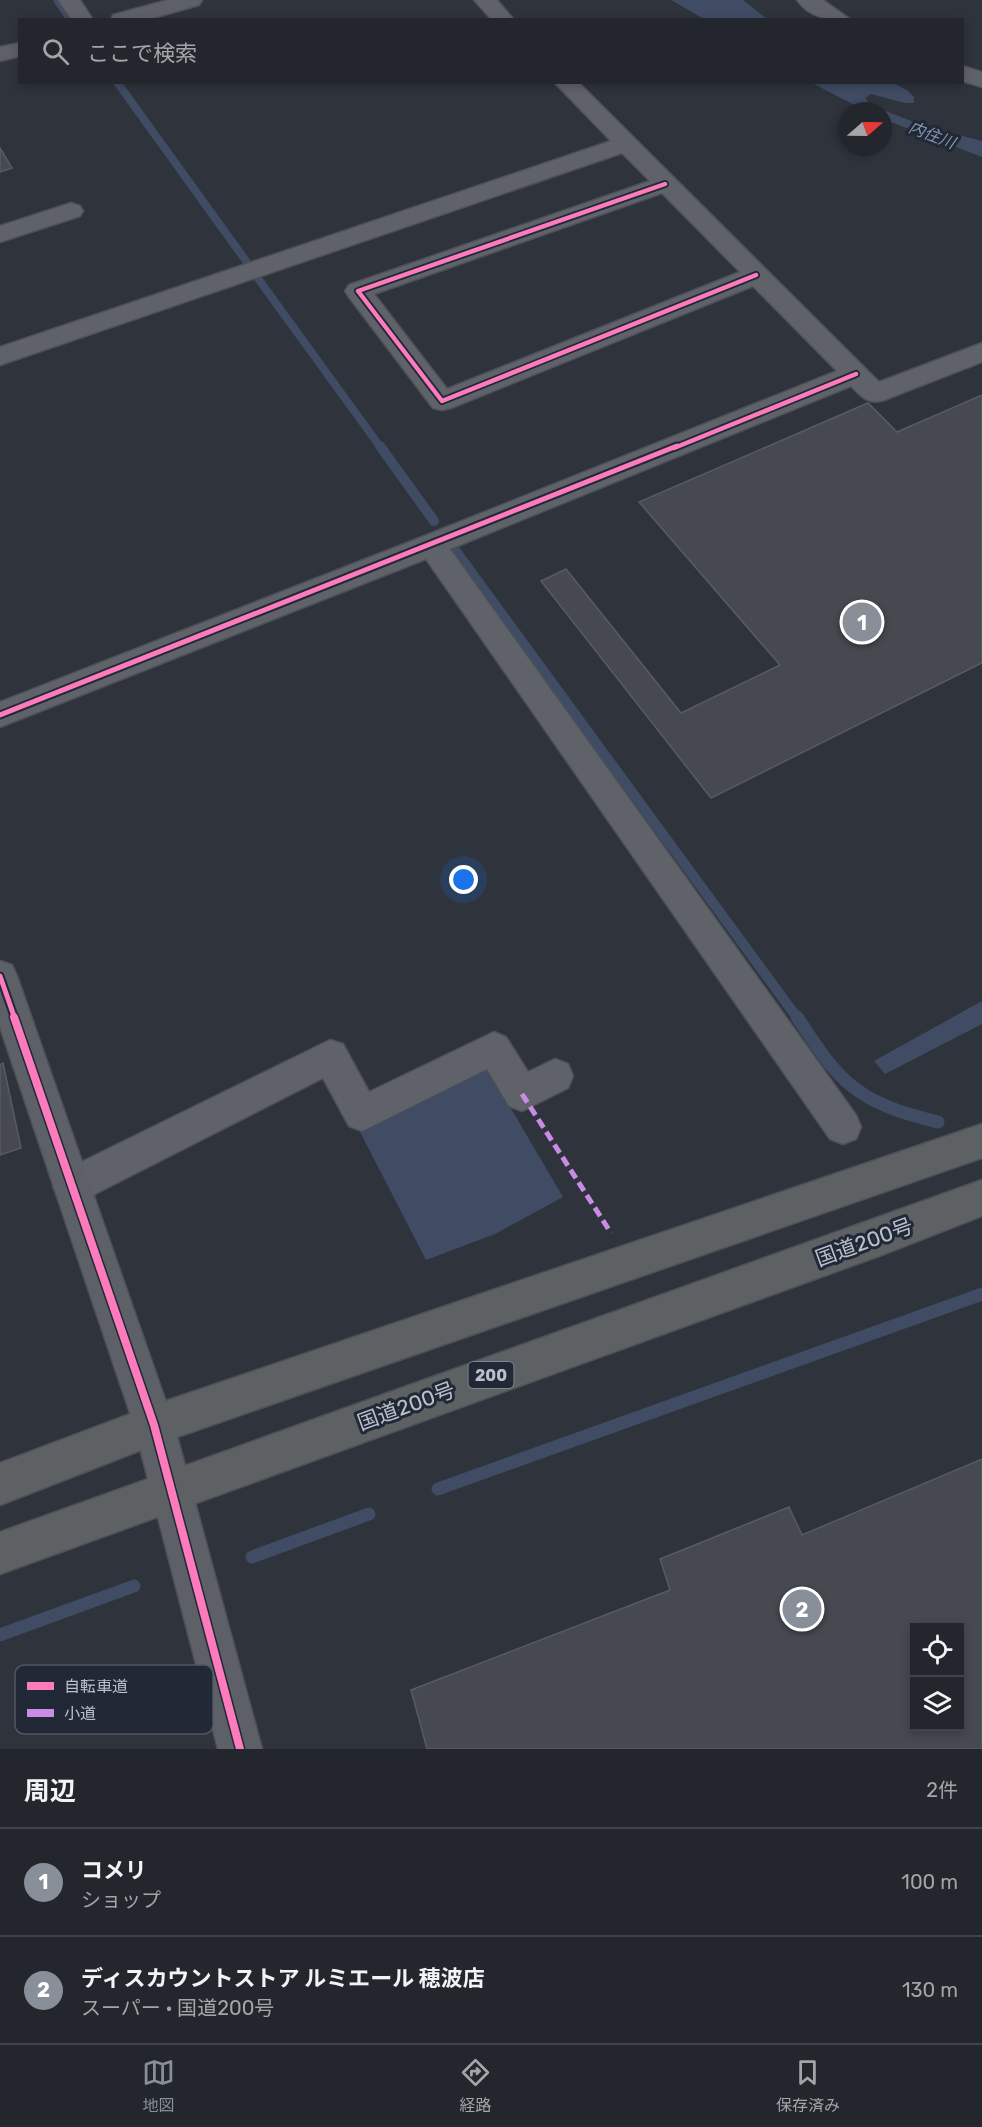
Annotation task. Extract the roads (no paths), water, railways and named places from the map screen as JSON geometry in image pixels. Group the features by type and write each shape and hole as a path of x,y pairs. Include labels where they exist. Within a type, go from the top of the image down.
{"highway":[{"path":"0,1484 154,1425 982,1141"},
{"name":"国道200号","path":"0,1553 982,1198"}],"street":[{"path":"69,0 82,18"},
{"path":"128,18 191,0"},
{"path":"484,0 502,18"},
{"path":"808,0 839,18"},
{"path":"0,54 18,50"},
{"path":"964,73 982,80"},
{"path":"568,84 875,394 982,352"},
{"path":"0,356 626,144"},
{"path":"665,184 358,291 442,401 756,275"},
{"path":"0,234 71,211"},
{"path":"0,715 432,545 856,374"},
{"path":"432,545 843,1127"},
{"path":"0,976 154,1425 240,1749"},
{"path":"72,1186 330,1056 362,1114 494,1048 522,1094 555,1076"}],"water":[{"path":"671,0 743,0 766,18 702,18"},
{"path":"814,84 895,84 907,90 914,97 914,103 905,103 871,94 865,98 868,102 849,102"},
{"name":"内住川","path":"892,113 921,125 982,141 982,157 892,122"},
{"path":"982,1001 982,1024 885,1074 874,1061"},
{"path":"485,1064 563,1197 495,1234 426,1260 359,1130"}],"waterway":[{"path":"57,0 70,18"},
{"path":"118,84 246,261"},
{"path":"257,277 381,448"},
{"path":"380,446 434,521"},
{"path":"452,546 798,1019"},
{"path":"797,1017 825,1058 850,1085 888,1107 938,1122"},
{"path":"438,1489 982,1294"},
{"path":"252,1557 369,1514"},
{"path":"0,1635 134,1586"}],"place":[{"name":"コメリ","path":"862,622"},
{"name":"ディスカウントストア ルミエール 穂波店","path":"802,1609"}]}
